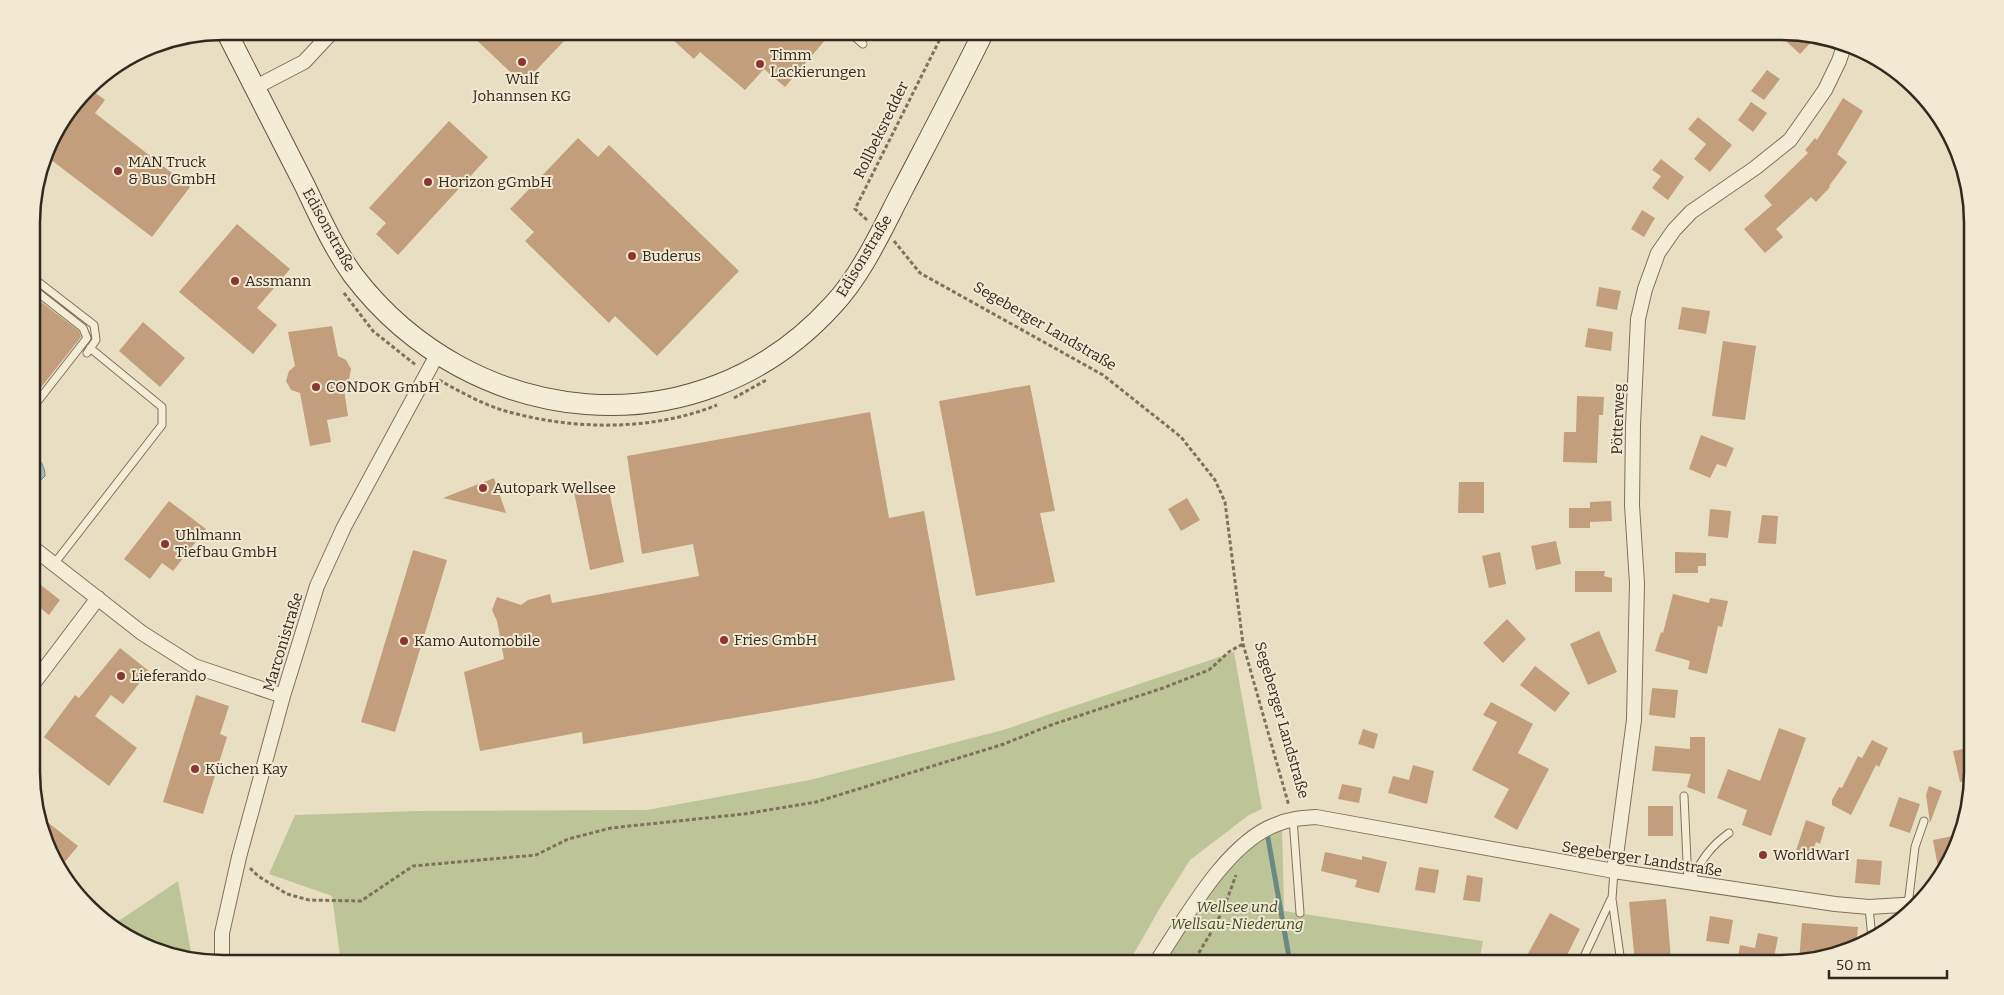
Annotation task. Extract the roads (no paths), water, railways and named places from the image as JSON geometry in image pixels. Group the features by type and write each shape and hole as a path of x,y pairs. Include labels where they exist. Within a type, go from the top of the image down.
{"street":[{"name":"Edisonstraße","path":"230,40 337,248 353,274 392,318 438,353 462,368 495,383 520,392 566,403 613,407 646,404 686,396 719,385 750,371 778,354 819,320 841,297 861,268 892,239 980,40"},
{"path":"254,88 304,62 325,40"},
{"name":"Pötterweg","path":"1614,871 1634,720 1637,583 1632,505 1633,425 1638,319 1645,290 1658,253 1674,230 1691,212 1755,168 1790,140 1825,90 1842,51"},
{"name":"Marconistraße","path":"222,955 222,934 239,857 283,696 317,586 344,527 438,353"},
{"path":"40,553 142,632 194,666 283,696"},
{"path":"40,675 98,598"},
{"name":"Segeberger Landstraße","path":"1293,819 1316,817 1688,884 1869,907 1907,904"},
{"path":"1161,955 1230,856 1256,835 1273,825 1293,819"}],"lane":[{"path":"858,40 863,44"},
{"path":"40,283 94,324 96,340 88,351 162,406 162,425 54,564"},
{"path":"40,294 83,328 86,338 40,398"},
{"path":"1684,796 1688,884"},
{"path":"1293,819 1300,913"},
{"path":"1914,897 1915,847 1924,821"},
{"path":"1688,884 1706,853 1716,842 1729,833"},
{"path":"1614,871 1612,899 1620,955"},
{"path":"1585,955 1612,899"},
{"path":"1869,907 1871,930"}],"water":[{"path":"40,462 44,469 45,476 40,481"}],"waterway":[{"path":"1268,838 1289,955"}],"place":[{"name":"Wulf Johannsen KG","path":"522,62"},
{"name":"Timm Lackierungen","path":"760,64"},
{"name":"MAN Truck & Bus GmbH","path":"118,171"},
{"name":"Horizon gGmbH","path":"428,182"},
{"name":"Buderus","path":"632,256"},
{"name":"Assmann","path":"235,281"},
{"name":"CONDOK GmbH","path":"316,387"},
{"name":"Autopark Wellsee","path":"483,488"},
{"name":"Uhlmann Tiefbau GmbH","path":"165,544"},
{"name":"Fries GmbH","path":"724,640"},
{"name":"Kamo Automobile","path":"404,641"},
{"name":"Lieferando","path":"121,676"},
{"name":"Küchen Kay","path":"195,769"},
{"name":"WorldWarI","path":"1763,855"}],"park label":[{"name":"Wellsee und Wellsau-Niederung","path":"1237,916"}]}
